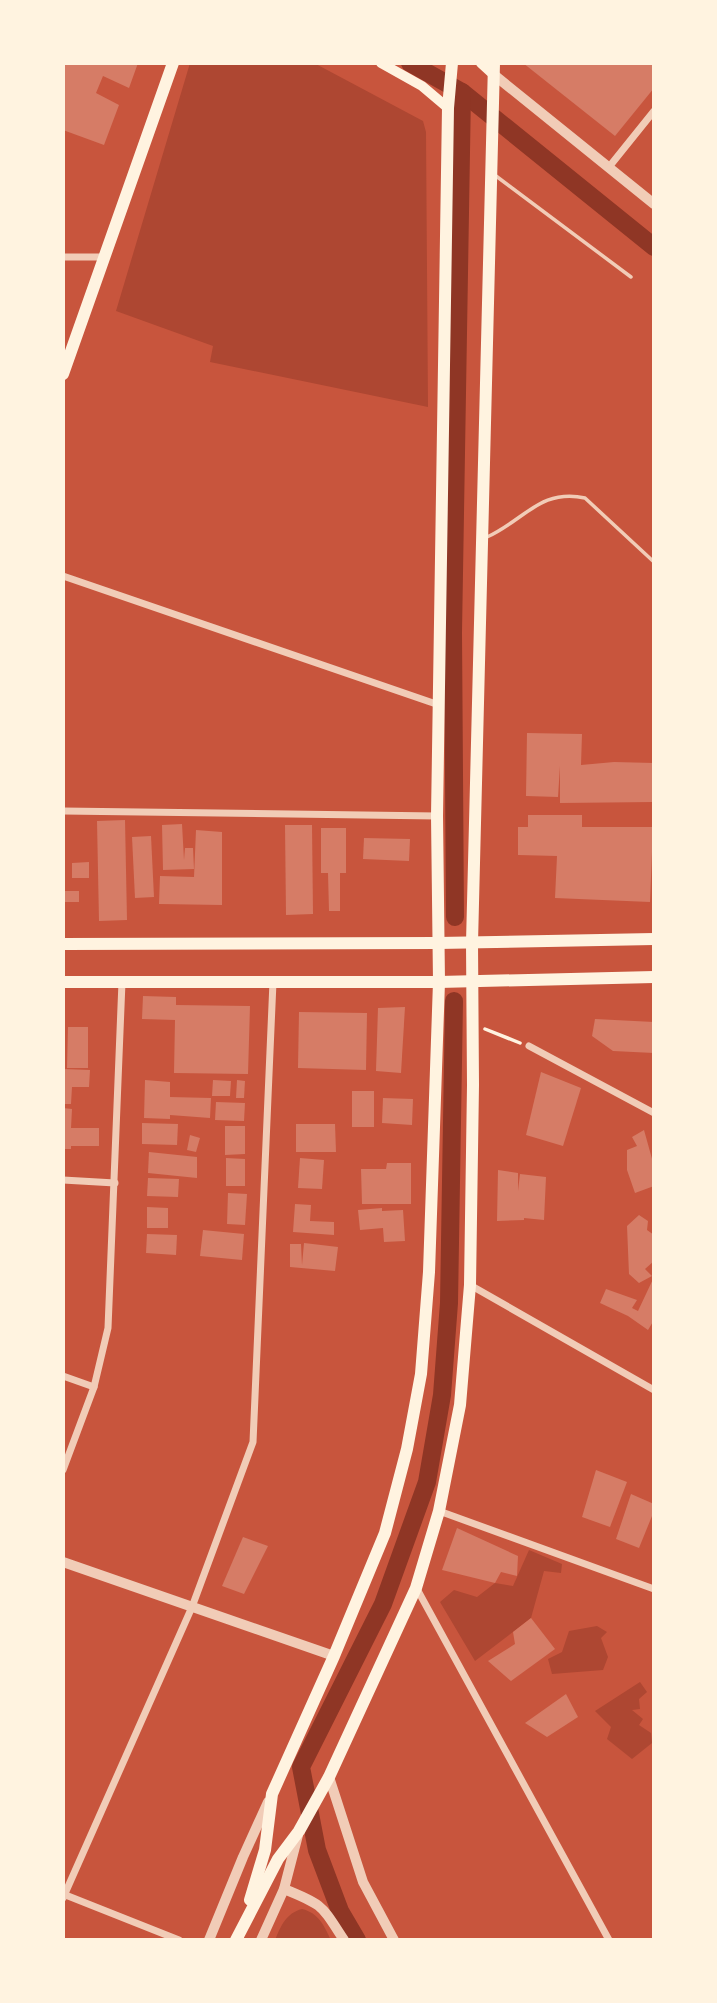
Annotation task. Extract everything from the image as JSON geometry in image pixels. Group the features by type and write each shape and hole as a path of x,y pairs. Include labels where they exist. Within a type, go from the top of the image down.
{"main road":[{"path":"63,374 173,63"},
{"path":"381,63 422,86 449,108"},
{"path":"242,1927 265,1850 272,1794 385,1533 407,1449 421,1374 429,1272 439,982 438,816 449,108 452,63"},
{"path":"236,1940 278,1859 299,1831 330,1777 416,1588 439,1511 460,1405 470,1285 472,943 492,150 493,68 481,63"},
{"path":"63,944 472,943 654,939"},
{"path":"63,982 473,982 654,977"}],"street":[{"path":"493,68 654,204"},
{"path":"609,167 654,110"},
{"path":"63,257 104,257"},
{"path":"63,576 440,705"},
{"path":"63,811 438,816"},
{"path":"63,1470 94,1387 108,1328 122,982"},
{"path":"179,1940 64,1896 192,1607 253,1442 273,982"},
{"path":"528,1046 654,1112"},
{"path":"63,1181 115,1183"},
{"path":"470,1285 654,1390"},
{"path":"63,1376 94,1387"},
{"path":"439,1511 654,1589"},
{"path":"63,1562 334,1656"},
{"path":"416,1588 609,1940"},
{"path":"330,1777 363,1882 394,1940"},
{"path":"209,1940 272,1794"},
{"path":"261,1940 284,1889 299,1831"},
{"path":"284,1889 324,1909 344,1940"}],"lane":[{"path":"491,172 631,277"},
{"path":"482,540 505,529 546,499 573,495 584,498 654,562"}],"path":[{"path":"473,1024 528,1046"}],"shaded area":[{"path":"190,63 314,63 423,121 426,132 428,407 210,362 213,346 116,311"},
{"path":"529,1550 562,1564 561,1573 544,1571 531,1618 475,1661 440,1602 454,1590 477,1597 495,1583 513,1586"},
{"path":"597,1626 607,1632 601,1638 608,1657 603,1670 552,1674 548,1659 562,1652 569,1631"},
{"path":"640,1682 647,1692 639,1699 640,1709 632,1710 643,1719 639,1725 651,1733 652,1743 632,1759 607,1739 611,1727 595,1711"},
{"path":"302,1909 317,1917 331,1940 275,1940 288,1917"}],"building":[{"path":"63,63 138,63 129,88 103,76 96,93 119,105 104,145 63,130"},
{"path":"523,63 654,63 654,88 615,136"},
{"path":"527,733 582,734 581,765 654,763 654,802 560,803 560,766 558,797 526,796"},
{"path":"528,815 582,815 582,827 653,827 650,902 555,898 557,856 518,855 518,827 528,827"},
{"path":"125,820 127,920 99,921 97,821"},
{"path":"182,824 184,860 185,848 193,848 194,869 163,870 162,825"},
{"path":"285,825 312,825 313,914 286,915"},
{"path":"321,828 346,828 346,873 340,873 340,911 329,911 328,873 321,873"},
{"path":"196,830 222,832 222,905 159,904 160,876 194,877"},
{"path":"151,836 154,897 135,898 132,837"},
{"path":"364,838 410,839 409,861 363,859"},
{"path":"89,862 89,878 72,878 72,863"},
{"path":"63,891 79,891 79,902 63,902"},
{"path":"143,996 176,997 176,1005 250,1006 248,1074 174,1073 175,1020 142,1019"},
{"path":"405,1007 401,1073 376,1071 378,1008"},
{"path":"299,1012 367,1013 366,1070 298,1068"},
{"path":"595,1019 654,1022 654,1053 613,1051 592,1036"},
{"path":"68,1027 88,1027 88,1068 67,1068"},
{"path":"63,1069 90,1070 89,1087 72,1087 71,1104 63,1104"},
{"path":"541,1072 581,1088 563,1146 526,1135"},
{"path":"145,1080 170,1082 170,1097 211,1098 210,1118 170,1115 170,1119 144,1118"},
{"path":"213,1080 231,1081 230,1096 212,1096"},
{"path":"237,1080 245,1081 244,1098 236,1098"},
{"path":"352,1091 374,1091 374,1127 352,1127"},
{"path":"383,1098 413,1099 412,1125 382,1123"},
{"path":"216,1102 245,1103 244,1121 215,1120"},
{"path":"63,1108 72,1109 71,1128 99,1128 99,1146 71,1146 71,1149 63,1149"},
{"path":"142,1123 178,1124 177,1145 142,1144"},
{"path":"296,1124 335,1124 336,1152 296,1152"},
{"path":"225,1126 245,1126 245,1154 225,1155"},
{"path":"644,1130 654,1166 654,1186 635,1193 627,1170 627,1150 637,1146 632,1137"},
{"path":"190,1135 200,1138 196,1152 187,1150"},
{"path":"149,1152 197,1157 197,1178 148,1173"},
{"path":"226,1158 245,1159 245,1186 226,1186"},
{"path":"300,1158 324,1160 322,1189 298,1188"},
{"path":"387,1163 411,1163 411,1204 362,1204 361,1169 386,1169"},
{"path":"498,1170 518,1173 518,1191 520,1174 546,1177 544,1220 524,1218 497,1221"},
{"path":"148,1178 179,1179 178,1197 147,1196"},
{"path":"228,1193 247,1194 245,1225 227,1224"},
{"path":"295,1204 311,1205 310,1221 334,1222 334,1235 293,1232"},
{"path":"147,1207 168,1208 168,1228 147,1228"},
{"path":"382,1208 382,1211 403,1210 405,1241 384,1242 383,1228 360,1230 358,1210"},
{"path":"639,1215 648,1221 647,1230 654,1235 654,1261 645,1269 652,1276 639,1283 629,1274 627,1226"},
{"path":"203,1230 244,1234 242,1260 200,1256"},
{"path":"147,1234 177,1235 176,1255 146,1253"},
{"path":"304,1243 338,1247 335,1271 290,1267 290,1244 301,1244 302,1265"},
{"path":"654,1277 654,1320 648,1330 628,1316 600,1303 606,1289 637,1300 632,1308 638,1311"},
{"path":"596,1470 627,1482 610,1527 582,1517"},
{"path":"631,1494 654,1504 654,1511 639,1548 616,1539"},
{"path":"457,1528 518,1556 517,1576 501,1572 495,1583 442,1570"},
{"path":"243,1537 268,1546 244,1594 222,1586"},
{"path":"531,1618 555,1649 511,1681 488,1661 515,1644 513,1632"},
{"path":"566,1694 578,1717 547,1737 525,1723"}],"waterway":[{"path":"410,63 462,92 654,247"},
{"path":"455,917 453,633 462,92"},
{"path":"357,1940 340,1911 317,1850 301,1767 383,1604 427,1482 442,1395 449,1303 454,1001"}]}
